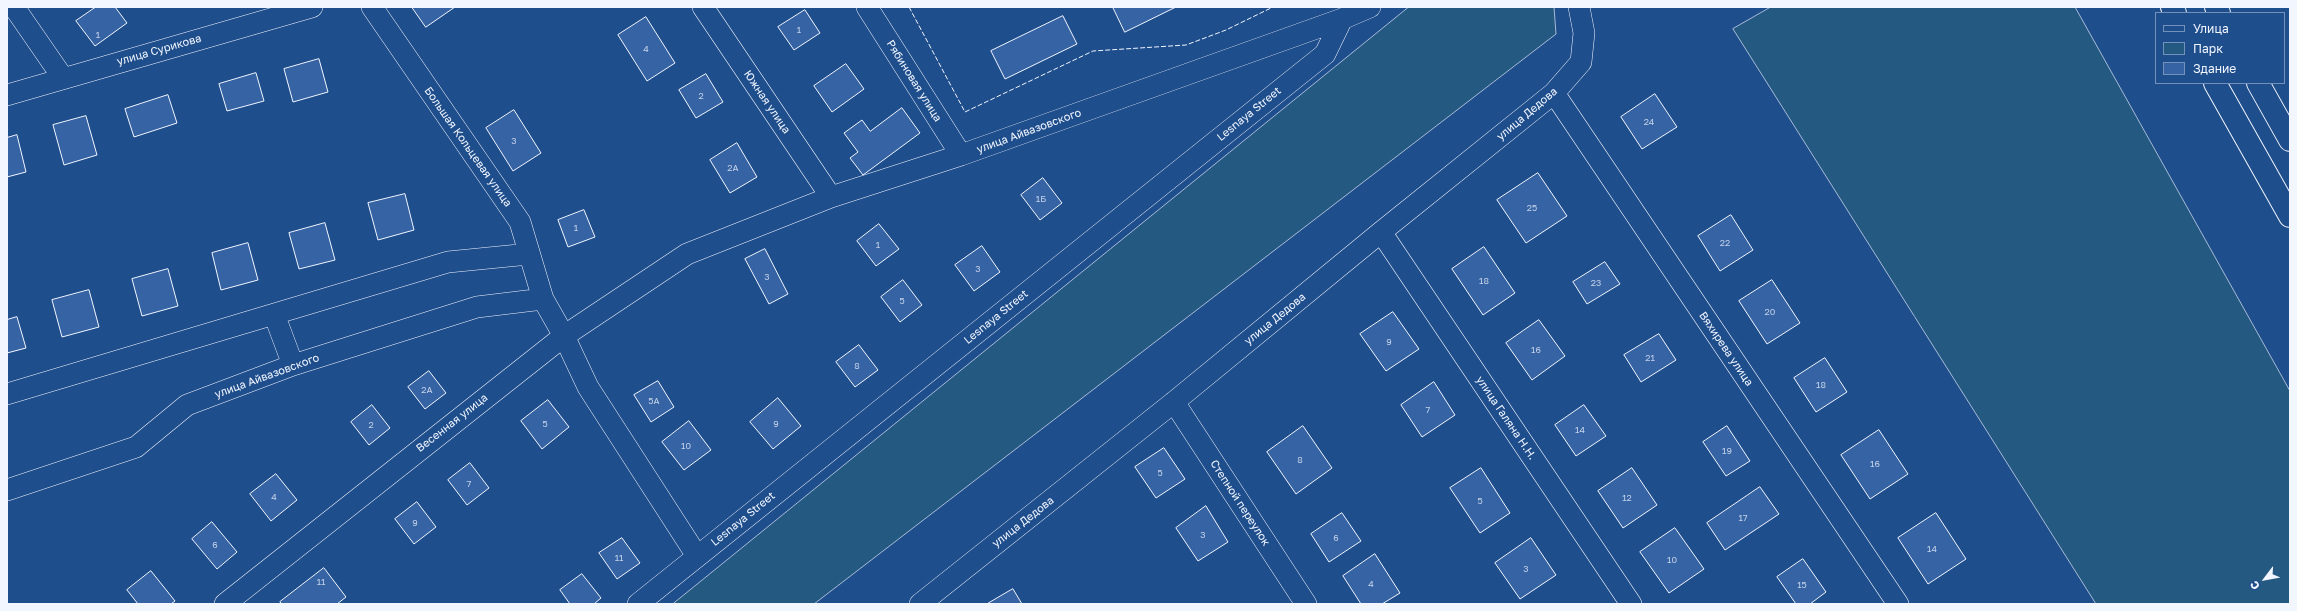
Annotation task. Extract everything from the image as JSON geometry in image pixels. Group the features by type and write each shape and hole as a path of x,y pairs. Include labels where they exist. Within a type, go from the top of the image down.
{"highway":[{"path":"2216,84 2290,216"},
{"path":"2259,84 2290,140"}],"street":[{"path":"14,7 63,78"},
{"name":"улица Сурикова","path":"7,95 312,7"},
{"name":"Большая Кольцевая улица","path":"372,7 520,222 543,299 564,336 588,387 697,556"},
{"name":"Южная улица","path":"703,7 831,197"},
{"name":"Рябиновая улица","path":"867,7 961,155"},
{"name":"улица Айвазовского","path":"687,254 831,197 961,155 1342,19 1370,7"},
{"name":"улица Дедова","path":"920,604 1174,402 1381,232 1554,93 1582,62 1584,33 1579,7"},
{"name":"Lesnaya Street","path":"638,604 1325,54 1342,19"},
{"name":"Вяхирева улица","path":"1554,93 1898,604"},
{"name":"улица Галяна Н.Н.","path":"1381,232 1631,604"},
{"path":"7,394 448,262 529,254"},
{"name":"Весенная улица","path":"225,604 564,336 687,254"},
{"name":"улица Айвазовского","path":"7,490 136,447 187,405 293,365 477,307 543,299"},
{"path":"274,314 293,365"},
{"name":"Степной переулок","path":"1174,402 1306,604"}],"green space":[{"path":"1409,7 1554,7 1556,34 814,604 673,604"},
{"path":"1771,7 2075,7 2290,391 2290,604 2096,604 1733,29"}],"building":[{"path":"96,7 115,7 127,23 95,46 76,21"},
{"path":"412,7 455,7 426,27"},
{"path":"1113,7 1176,7 1125,32"},
{"path":"805,10 820,33 794,50 778,27"},
{"path":"1063,16 1077,44 1005,79 991,51"},
{"path":"646,17 675,63 647,81 618,35"},
{"path":"319,59 328,92 293,102 284,69"},
{"path":"846,64 864,89 832,112 814,86"},
{"path":"256,73 264,101 227,111 219,84"},
{"path":"706,74 723,102 696,118 679,90"},
{"path":"1655,94 1677,127 1642,149 1621,117"},
{"path":"168,95 177,123 134,137 125,109"},
{"path":"902,108 920,133 863,175 850,158 858,152 844,133 862,120 870,131"},
{"path":"514,110 541,153 513,171 486,128"},
{"path":"86,116 97,155 64,165 53,125"},
{"path":"17,135 26,172 7,177 7,138"},
{"path":"737,143 757,177 730,193 710,160"},
{"path":"1538,173 1567,216 1526,243 1497,200"},
{"path":"1043,178 1062,203 1040,220 1021,195"},
{"path":"405,194 414,230 378,240 368,203"},
{"path":"584,210 595,237 568,247 558,220"},
{"path":"1731,215 1753,250 1720,271 1698,236"},
{"path":"325,223 335,260 299,269 289,233"},
{"path":"879,224 899,249 876,266 857,241"},
{"path":"248,243 258,280 221,290 212,253"},
{"path":"982,246 1000,272 974,291 955,265"},
{"path":"1484,247 1515,293 1483,315 1452,269"},
{"path":"765,249 788,294 769,304 745,259"},
{"path":"1605,262 1620,284 1587,304 1573,282"},
{"path":"168,269 178,306 142,316 132,279"},
{"path":"903,280 922,305 900,322 881,297"},
{"path":"1772,280 1800,323 1767,344 1739,301"},
{"path":"89,290 99,327 62,337 52,300"},
{"path":"1393,312 1419,349 1386,371 1360,334"},
{"path":"17,317 26,348 7,353 7,320"},
{"path":"1539,320 1565,356 1532,380 1506,343"},
{"path":"1659,334 1676,360 1641,382 1624,355"},
{"path":"859,345 878,370 855,387 836,362"},
{"path":"1825,358 1847,392 1816,412 1794,378"},
{"path":"429,371 446,393 425,409 408,387"},
{"path":"658,381 674,407 651,422 634,395"},
{"path":"1434,382 1455,415 1422,437 1401,405"},
{"path":"778,398 801,426 773,449 750,422"},
{"path":"548,400 569,427 542,449 521,421"},
{"path":"372,405 390,428 369,445 351,422"},
{"path":"1584,405 1606,436 1576,456 1555,425"},
{"path":"689,421 711,450 684,470 662,442"},
{"path":"1303,426 1332,468 1296,494 1267,452"},
{"path":"1727,426 1750,461 1726,476 1703,442"},
{"path":"1879,430 1908,474 1870,499 1841,455"},
{"path":"1164,448 1185,479 1156,498 1135,467"},
{"path":"470,463 489,488 467,505 448,480"},
{"path":"1481,468 1510,513 1480,533 1450,488"},
{"path":"1632,468 1657,505 1623,528 1598,491"},
{"path":"276,474 297,500 271,521 250,494"},
{"path":"1760,487 1779,514 1725,550 1707,523"},
{"path":"417,502 436,527 414,544 395,519"},
{"path":"1206,506 1228,542 1198,561 1176,528"},
{"path":"1342,513 1361,541 1329,562 1311,534"},
{"path":"1936,513 1966,559 1928,584 1898,538"},
{"path":"212,522 237,552 217,569 192,539"},
{"path":"1675,528 1704,569 1669,593 1640,552"},
{"path":"622,538 640,563 617,579 599,553"},
{"path":"1531,538 1556,575 1520,599 1495,563"},
{"path":"1375,554 1400,593 1382,604 1361,604 1343,576"},
{"path":"1803,559 1826,592 1810,604 1796,604 1777,577"},
{"path":"324,568 346,597 337,604 282,604 280,602"},
{"path":"151,571 175,601 171,604 138,604 127,590"},
{"path":"582,574 601,598 594,604 570,604 560,590"},
{"path":"1013,589 1022,604 987,604"}],"fence":[{"path":"909,7 965,112 1093,51 1186,45 1226,30 1273,7"}]}
